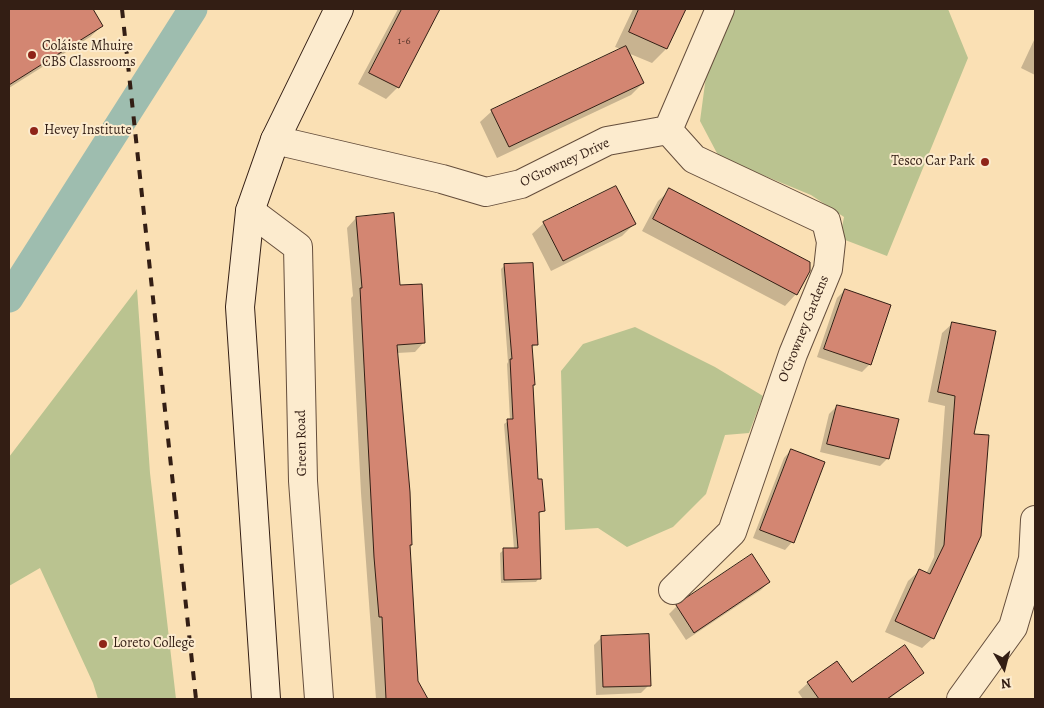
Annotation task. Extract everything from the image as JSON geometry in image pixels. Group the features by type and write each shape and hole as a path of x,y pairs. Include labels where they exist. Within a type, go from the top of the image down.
{"street":[{"path":"266,699 240,307 254,199 275,140 339,9"},
{"path":"668,130 720,9"},
{"name":"O'Growney Drive","path":"275,140 442,179 486,192 521,184 607,141 668,130"},
{"name":"O'Growney Gardens","path":"668,130 694,159 826,221 831,242 828,269 790,362 732,532 673,590"},
{"name":"Green Road","path":"254,199 298,247 303,481 319,699"},
{"path":"961,699 1013,628 1033,559 1035,520"}],"green space":[{"path":"735,9 948,9 968,58 887,256 840,238 844,217 811,195 719,157 700,121 706,76"},
{"path":"137,289 150,473 176,699 98,699 93,683 40,568 9,586 9,457"},
{"path":"635,327 715,367 763,396 749,433 725,435 706,494 673,527 627,547 598,528 565,530 561,371 583,344"}],"building":[{"name":"Coláiste Mhuire CBS Classrooms","path":"9,9 93,9 103,26 9,85"},
{"path":"402,9 440,9 399,88 369,73"},
{"path":"639,9 686,9 667,49 629,32"},
{"path":"626,46 644,83 509,147 491,110"},
{"path":"616,186 636,224 563,261 543,222"},
{"path":"669,188 810,262 810,271 797,295 653,219"},
{"path":"394,213 400,285 422,284 425,343 397,345 410,492 412,545 410,545 418,681 428,699 386,699 382,617 379,617 374,557 360,288 362,288 356,217"},
{"path":"533,263 538,345 532,345 535,385 533,385 538,479 542,479 545,511 539,512 541,579 504,580 503,548 518,548 507,419 513,419 510,359 512,359 504,264"},
{"path":"845,289 891,305 871,365 824,349"},
{"path":"952,322 996,331 974,434 989,435 981,536 934,639 895,621 919,569 930,574 944,545 955,396 938,392"},
{"path":"837,405 899,419 889,459 827,444"},
{"path":"791,449 825,462 794,543 760,530"},
{"path":"752,554 770,582 694,633 676,605"},
{"path":"649,634 651,686 603,687 601,636"},
{"path":"905,645 924,673 887,699 819,699 807,682 837,661 852,682"}],"waterway":[{"path":"9,298 193,9"}],"railway":[{"path":"122,9 196,699"}],"place":[{"name":"Coláiste Mhuire CBS Classrooms","path":"32,55"},
{"name":"Hevey Institute","path":"34,131"},
{"name":"Tesco Car Park","path":"985,162"},
{"name":"Loreto College","path":"103,644"}]}
